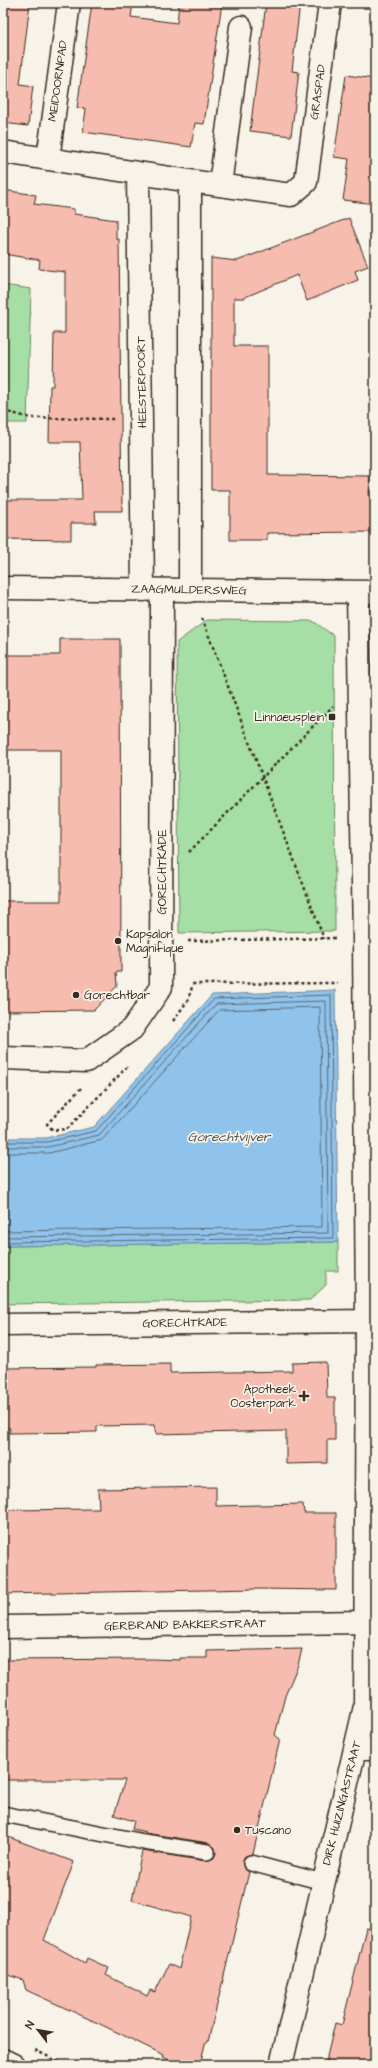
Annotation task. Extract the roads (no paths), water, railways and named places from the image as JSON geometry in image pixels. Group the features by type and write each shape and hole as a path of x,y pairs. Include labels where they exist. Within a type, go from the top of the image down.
{"street":[{"name":"MEIDOORNPAD","path":"48,159 68,3"},
{"name":"GRASPAD","path":"220,185 291,195 306,182 330,3"},
{"path":"3,152 138,174 220,185 241,27"},
{"name":"HEESTERPOORT","path":"138,174 142,418 153,590"},
{"path":"190,181 196,591"},
{"name":"ZAAGMULDERSWEG","path":"3,588 367,592"},
{"name":"GORECHTKADE","path":"3,1058 86,1061 132,1029 161,987 162,879 153,590"},
{"path":"367,592 360,702 371,1321"},
{"name":"GORECHTKADE","path":"3,1325 371,1321"},
{"name":"DIRK HUIZINGASTRAAT","path":"281,2065 323,1882 365,1749 371,1321"},
{"name":"GERBRAND BAKKERSTRAAT","path":"3,1627 367,1622"},
{"path":"3,2060 13,2065"}],"lane":[{"path":"3,1814 144,1842 207,1852"},
{"path":"251,1863 323,1882"}],"water":[{"name":"Gorechtvijver","path":"335,990 338,1242 3,1246 3,1138 46,1138 94,1127 212,995"}],"place":[{"name":"Linnaeusplein","path":"332,717"},
{"name":"Kapsalon Magnifique","path":"118,941"},
{"name":"Gorechtbar","path":"76,995"},
{"name":"Apotheek Oosterpark","path":"304,1396"},
{"name":"Tuscano","path":"237,1830"}]}
